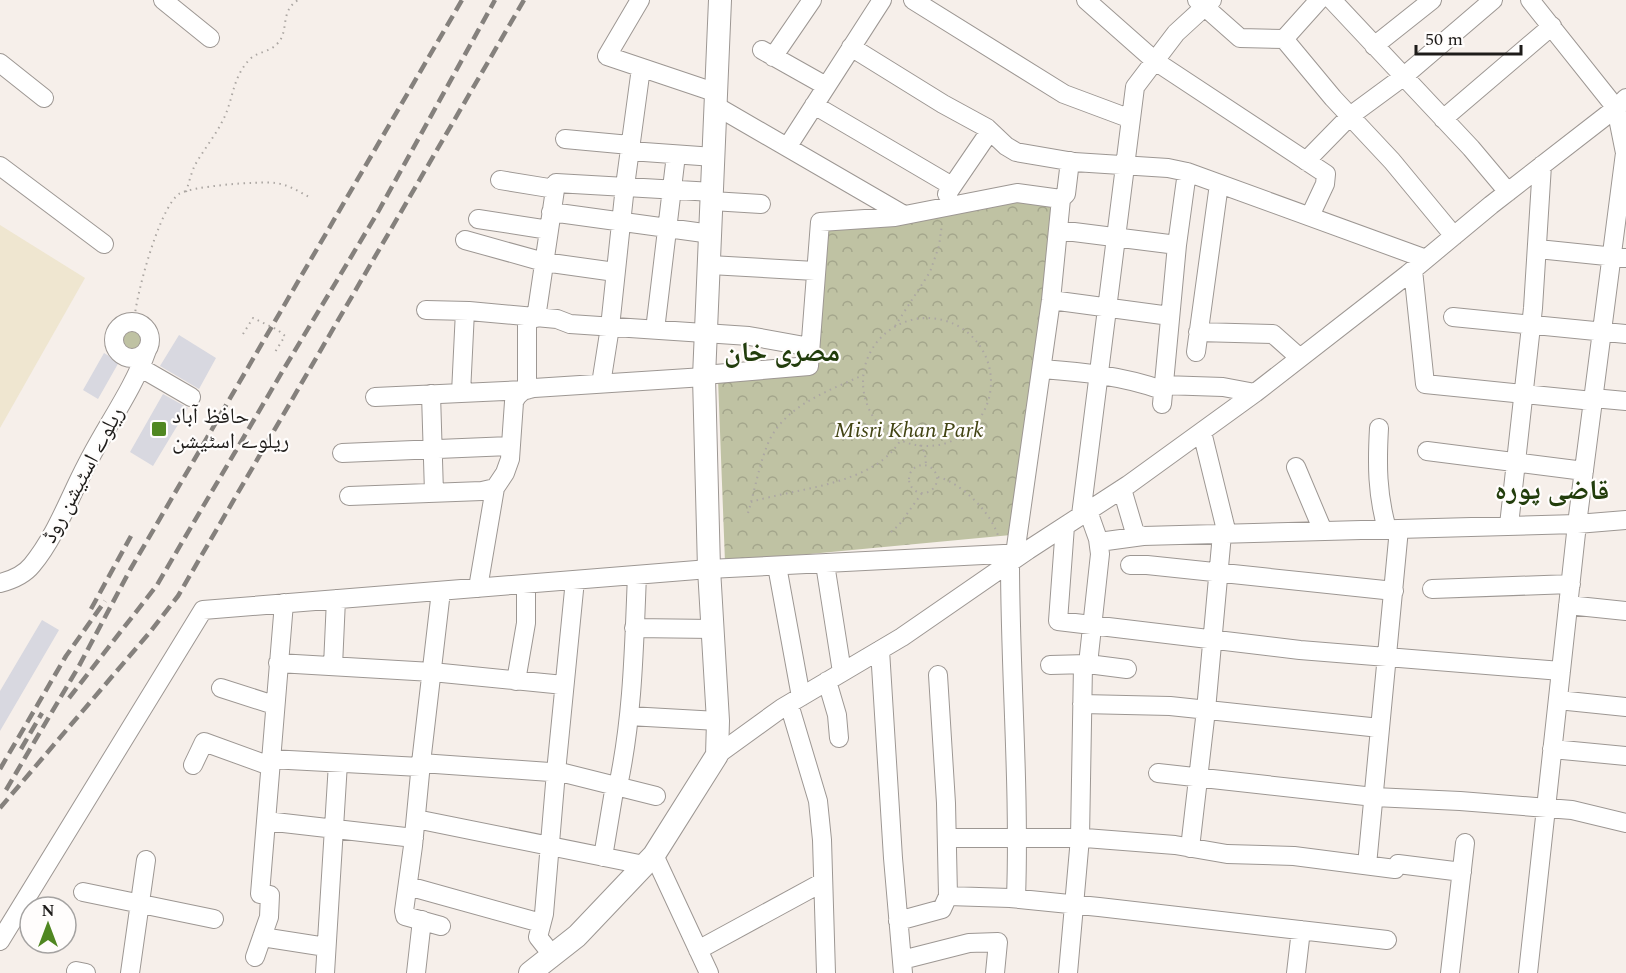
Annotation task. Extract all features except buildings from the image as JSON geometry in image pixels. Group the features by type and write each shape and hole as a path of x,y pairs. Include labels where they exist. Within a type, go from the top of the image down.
{"main road":[{"path":"530,973 553,956 606,907 649,860 717,755 718,721 709,569 704,376 720,0"}],"street":[{"path":"163,0 210,38"},
{"path":"640,0 607,56 716,99 788,146 903,215"},
{"path":"812,0 768,53 826,86"},
{"path":"788,146 882,0"},
{"path":"913,0 1064,94 1131,119"},
{"path":"1086,0 1155,61 1203,95 1326,174 1325,184 1310,216"},
{"path":"1284,39 1319,0"},
{"path":"1332,0 1471,148 1508,192"},
{"path":"1374,46 1432,0"},
{"path":"1306,161 1350,116 1403,76 1493,0"},
{"path":"1528,973 1577,524 1602,331 1619,257 1625,153 1621,103 1530,0"},
{"path":"1068,973 1080,838 1082,704 1100,554 1099,542 1085,513 1099,374 1135,87 1176,33 1204,2 1240,38 1284,39 1392,161 1454,236"},
{"path":"1443,119 1552,27"},
{"path":"851,47 990,131 1016,152 1070,161 1187,172 1310,216 1419,264"},
{"path":"0,63 44,98"},
{"path":"601,384 641,68"},
{"path":"717,755 795,700 902,637 1013,556 1122,489 1202,432 1300,358 1621,103"},
{"path":"814,105 952,186"},
{"path":"940,207 990,131"},
{"path":"565,140 714,157"},
{"path":"655,330 676,154"},
{"path":"1016,898 1017,839 1012,678 1013,556 1051,300 1061,199 1066,194 1070,161"},
{"path":"1509,525 1532,323 1542,165"},
{"path":"0,166 104,244"},
{"path":"1162,393 1187,172"},
{"path":"500,180 555,189"},
{"path":"526,390 532,317 544,262 556,183 672,189 761,204"},
{"path":"1196,352 1219,184"},
{"path":"375,397 526,390 809,366 820,222 903,215 1017,193 1061,199"},
{"path":"551,212 711,234"},
{"path":"478,219 549,230"},
{"path":"1058,230 1177,245"},
{"path":"465,240 544,262 615,272"},
{"path":"1538,249 1619,257"},
{"path":"1419,264 1425,384 1626,401"},
{"path":"710,266 815,271"},
{"path":"1051,300 1170,316"},
{"path":"426,310 557,319 570,324 749,336 810,347"},
{"path":"461,393 465,311"},
{"path":"1453,317 1626,334"},
{"path":"134,323 147,331 150,341 147,350 132,358 121,354 115,347 114,339 118,328 134,323"},
{"path":"1198,332 1273,334 1300,358"},
{"name":"ریلوے اسٹیشن روڈ","path":"0,583 14,579 30,568 43,549 88,462 141,368 147,350"},
{"path":"141,368 191,397"},
{"path":"1041,369 1099,374 1145,384 1162,393 1223,387 1255,393"},
{"path":"478,588 495,488 505,473 510,459 514,402 517,395 526,390"},
{"path":"431,394 434,493"},
{"path":"1367,865 1394,591 1393,529 1381,507 1377,474 1379,428"},
{"path":"1190,848 1206,710 1218,572 1224,534 1202,432"},
{"path":"342,453 511,446"},
{"path":"1427,451 1584,471"},
{"path":"1296,467 1323,531"},
{"path":"349,496 482,491 495,488"},
{"path":"1122,489 1135,533 1145,536"},
{"path":"1099,542 1145,536 1577,524 1626,520"},
{"path":"1065,526 1058,621 1212,640 1561,671"},
{"path":"1145,536 1138,565 1394,591"},
{"path":"0,941 203,610 709,569 1013,556"},
{"path":"825,564 839,738"},
{"path":"777,566 795,700 818,801 822,840 826,973"},
{"path":"603,856 616,785 626,750 630,716 637,575"},
{"path":"553,956 538,937 544,914 575,580"},
{"path":"516,681 526,623 526,584"},
{"path":"1432,589 1571,584"},
{"path":"441,591 405,916 441,926"},
{"path":"333,666 336,599"},
{"path":"255,957 269,917 270,895 260,894 284,603"},
{"path":"1568,605 1626,611"},
{"path":"634,628 713,629"},
{"path":"880,650 902,966 969,943 998,942 995,973"},
{"path":"278,663 432,672 564,685"},
{"path":"1050,665 1085,665 1127,669"},
{"path":"898,921 942,909 948,896 938,675"},
{"path":"221,688 274,705"},
{"path":"1558,700 1626,707"},
{"path":"1082,704 1170,706 1380,728"},
{"path":"630,716 718,721"},
{"path":"193,765 204,742 270,762 421,765 556,772 656,796"},
{"path":"1552,749 1626,756"},
{"path":"326,973 338,763"},
{"path":"1158,773 1374,797 1572,810 1626,823"},
{"path":"416,819 603,856 649,860 709,973"},
{"path":"266,821 414,838"},
{"path":"947,838 1080,838 1190,848 1227,854 1294,856 1395,868 1398,864 1462,872"},
{"path":"1450,973 1465,843"},
{"path":"130,973 146,860"},
{"path":"698,950 823,882"},
{"path":"408,886 541,923"},
{"path":"83,892 214,919"},
{"path":"948,896 1016,898 1387,940"},
{"path":"416,973 422,920"},
{"path":"1296,973 1300,930"},
{"path":"262,937 326,947"}],"path":[{"path":"186,192 194,166 224,119 231,102 233,87 241,71 251,57 277,44 282,35 286,13 298,0"},
{"path":"134,323 139,287 160,228 172,202 180,194 195,188 275,183 309,197"},
{"path":"895,326 905,322 937,318 957,326 975,339 985,356 990,374 990,393 983,411 972,427 957,438 939,444 920,445 901,440 886,430 874,417 866,400 863,375 871,351 878,340 895,326 930,272 942,227 940,207"},
{"path":"243,334 253,318 260,320 285,336 275,352"},
{"path":"748,513 770,440 783,421 811,399 863,375"},
{"path":"751,502 859,473 888,457 901,440"},
{"path":"920,445 925,453 926,465"},
{"path":"922,494 913,490 908,481 913,468 926,465 934,470 938,477 961,488 974,501 1013,556"},
{"path":"891,532 922,494 931,491 938,477"}],"shaded area":[{"path":"0,225 85,278 0,428"}],"green space":[{"name":"Misri Khan Park","path":"1008,199 1056,203 1011,535 725,562 718,379 811,369 824,226"},
{"path":"132,326 142,330 146,340 142,350 132,354 122,350 118,340 122,330"}],"railway":[{"path":"6,790 79,666 130,570 462,0"},
{"path":"69,698 157,585 378,212 495,0"},
{"path":"0,808 178,596 524,0"},
{"path":"91,609 131,536"},
{"path":"0,769 66,656 105,601"},
{"path":"21,749 42,713"}],"place":[{"name":"حافظ آباد ریلوے اسٹیشن","path":"159,429"}],"district":[{"name":"مصری خان","path":"782,352"},
{"name":"قاضی پورہ","path":"1552,490"}]}
